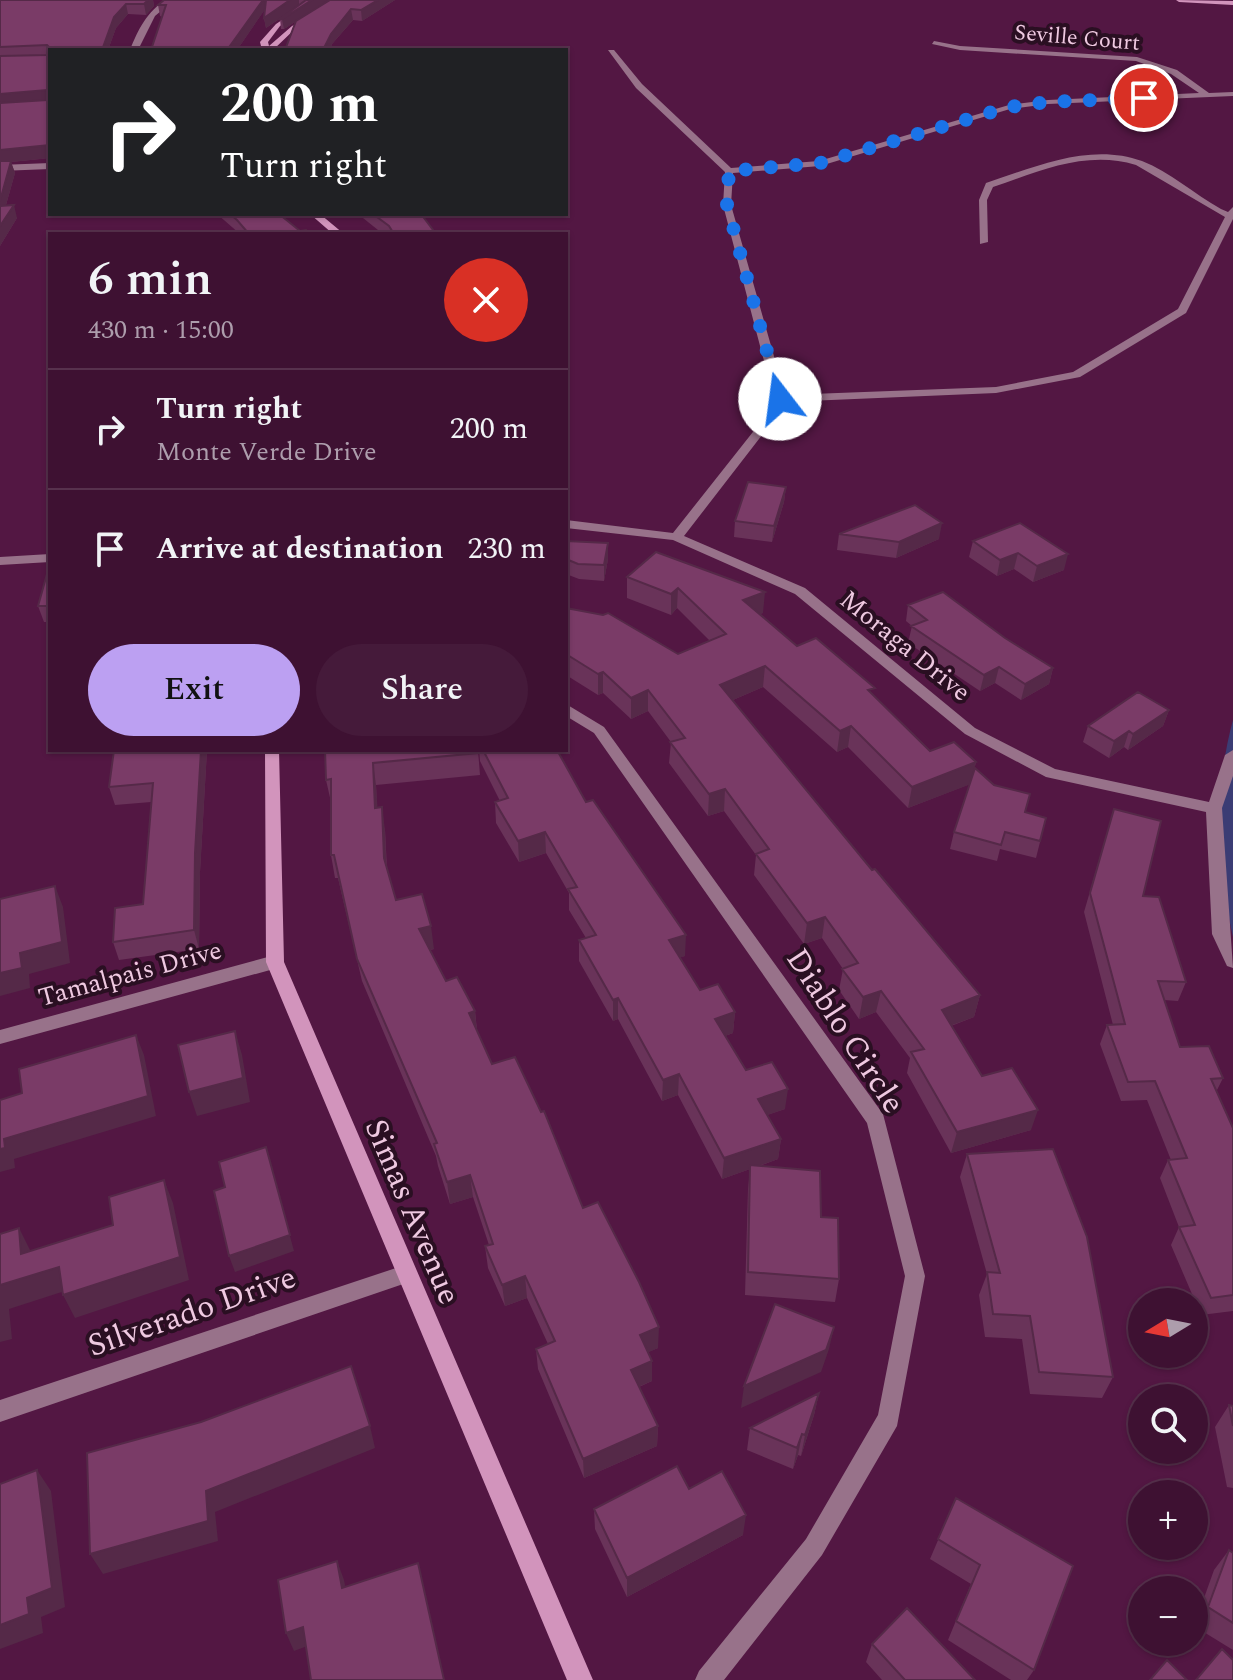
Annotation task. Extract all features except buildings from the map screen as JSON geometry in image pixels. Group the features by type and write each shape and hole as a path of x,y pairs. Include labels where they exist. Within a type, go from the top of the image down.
{"street":[{"path":"269,48 294,27 340,0"},
{"path":"1179,0 1233,3"},
{"path":"153,1 168,1"},
{"path":"135,48 142,28 168,1"},
{"path":"266,48 264,42 278,25 300,10"},
{"name":"Seville Court","path":"934,43 960,48 1137,59 1174,72 1207,95"},
{"path":"611,52 639,86 729,171 820,163 1009,107 1048,102 1233,94"},
{"path":"780,399 996,390 1076,375 1182,311 1232,213 1206,206 1141,163 1113,156 1088,157 989,185 983,200 983,242"},
{"path":"0,168 48,166"},
{"path":"676,537 765,424 780,399 727,205 729,171"},
{"path":"316,216 336,232"},
{"name":"Moraga Drive","path":"568,524 676,537 800,591 970,731 1051,773 1214,808"},
{"path":"0,561 48,558"},
{"name":"Diablo Circle","path":"568,710 599,730 876,1120 915,1276 889,1418 814,1547 708,1680"},
{"name":"Simas Avenue","path":"272,752 275,962 580,1680"},
{"path":"1233,755 1214,808 1221,934 1233,961"},
{"name":"Tamalpais Drive","path":"0,1037 275,962"},
{"name":"Silverado Drive","path":"0,1411 405,1274"}],"shaded area":[{"path":"1233,720 1233,937 1221,856 1220,800"}],"route":[{"path":"780,399 727,205 729,171 820,163 1009,107 1144,98"}]}
